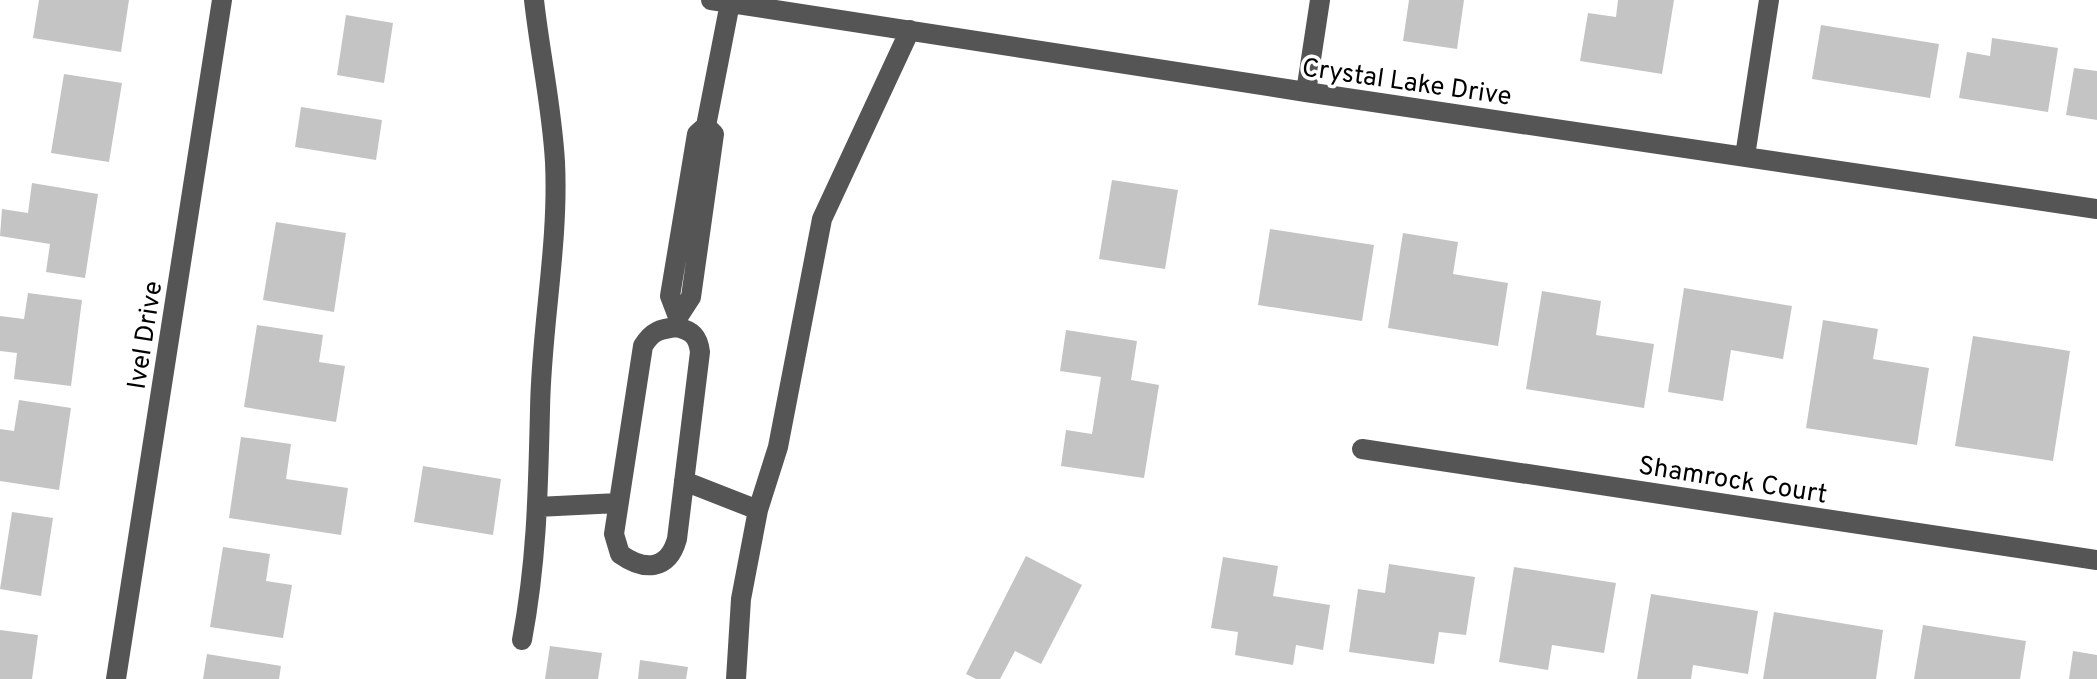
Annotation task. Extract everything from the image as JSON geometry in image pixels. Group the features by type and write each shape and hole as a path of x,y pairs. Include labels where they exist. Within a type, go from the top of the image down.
{"street":[{"name":"Ivel Drive","path":"116,679 222,0"},
{"path":"522,640 533,583 555,163 534,0"},
{"path":"1306,92 1320,0"},
{"path":"1745,156 1769,0"},
{"path":"677,322 698,339 700,352 672,554 648,567 633,564 620,554 614,534 643,346 649,335 677,322 691,297 714,134 706,126 721,1"},
{"name":"Crystal Lake Drive","path":"721,1 1306,92 2097,209"},
{"path":"736,679 741,599 758,510 778,447 822,219 910,30"},
{"name":"Shamrock Court","path":"1362,449 2097,560"},
{"path":"684,481 758,510"},
{"path":"537,507 618,503"}],"building":[{"path":"39,0 129,0 121,52 33,38"},
{"path":"1409,0 1464,0 1457,49 1403,41"},
{"path":"1618,0 1674,0 1662,74 1580,61 1588,13 1616,17"},
{"path":"346,15 393,23 384,83 337,75"},
{"path":"1821,25 1939,44 1930,98 1812,79"},
{"path":"1992,38 2058,48 2048,112 1959,98 1967,52 1990,56"},
{"path":"2074,68 2097,71 2097,120 2066,115"},
{"path":"64,74 122,83 109,162 51,153"},
{"path":"301,107 382,120 376,160 295,147"},
{"path":"1112,180 1178,190 1165,269 1099,259"},
{"path":"32,183 98,194 85,278 46,272 50,244 0,236 2,209 28,213"},
{"path":"276,222 346,233 334,312 263,300"},
{"path":"1270,229 1374,245 1362,321 1258,305"},
{"path":"1403,233 1458,242 1453,274 1508,283 1498,346 1388,328"},
{"path":"1684,288 1792,306 1783,359 1731,350 1723,401 1668,392"},
{"path":"1542,291 1601,301 1596,335 1654,344 1644,408 1526,389"},
{"path":"28,293 82,300 71,386 14,379 17,353 0,351 0,316 24,319"},
{"path":"1823,320 1878,329 1873,359 1929,368 1917,445 1806,428"},
{"path":"257,325 323,335 319,362 345,366 336,422 244,407"},
{"path":"1066,330 1137,341 1131,380 1159,385 1144,478 1061,466 1066,430 1092,434 1101,377 1060,371"},
{"path":"1973,336 2070,351 2053,461 1955,446"},
{"path":"19,400 71,408 59,490 0,481 0,429 14,431"},
{"path":"241,437 291,444 286,479 348,488 341,535 229,518"},
{"path":"423,466 501,479 493,535 414,522"},
{"path":"12,512 53,518 41,596 0,589"},
{"path":"223,547 270,554 266,581 292,585 283,638 210,627"},
{"path":"1026,556 1082,585 1041,664 1015,651 1000,679 976,679 966,674"},
{"path":"1223,557 1278,566 1273,596 1330,605 1323,650 1296,645 1293,665 1235,655 1238,632 1211,628"},
{"path":"1389,564 1475,577 1466,635 1439,632 1434,664 1349,652 1358,589 1385,593"},
{"path":"1514,567 1616,583 1604,653 1552,645 1548,670 1499,662"},
{"path":"1651,594 1758,611 1748,674 1693,665 1691,679 1637,679"},
{"path":"1774,612 1883,630 1876,679 1763,679"},
{"path":"1923,625 2026,641 2020,679 1914,679"},
{"path":"0,630 38,635 32,679 0,679"},
{"path":"550,646 602,653 598,679 545,679"},
{"path":"2073,651 2097,655 2097,679 2069,679"},
{"path":"207,654 281,666 279,679 203,679"},
{"path":"640,660 688,667 686,679 638,679"}]}
